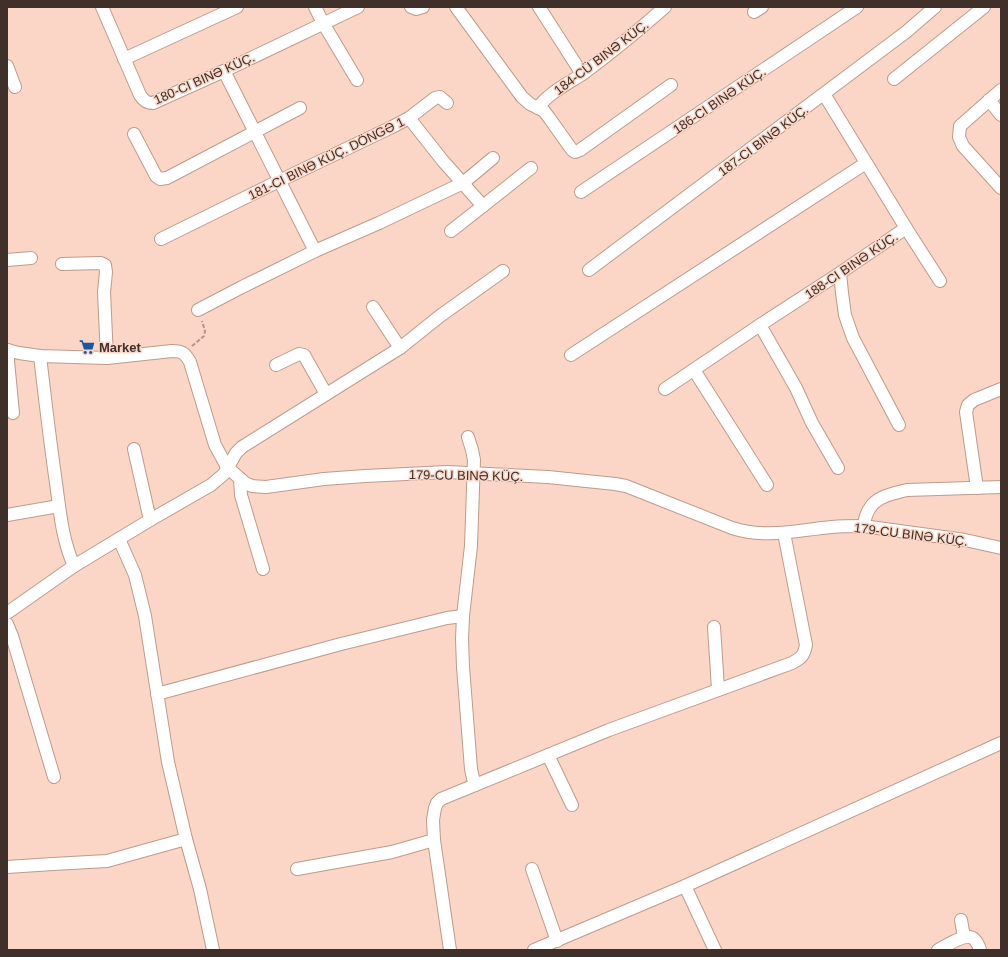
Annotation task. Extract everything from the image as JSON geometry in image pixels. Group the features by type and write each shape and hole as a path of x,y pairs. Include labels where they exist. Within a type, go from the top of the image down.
{"street":[{"path":"102,7 140,95 148,103 153,103 224,71 358,7"},
{"path":"124,59 237,7"},
{"path":"315,7 357,80"},
{"path":"410,7 416,9 423,7"},
{"path":"456,7 522,97 530,104 544,111 572,150 576,152 671,85"},
{"path":"539,7 582,74"},
{"name":"184-CÜ BINƏ KÜÇ.","path":"538,108 547,97 603,58 665,7"},
{"path":"581,192 857,7"},
{"path":"589,270 906,32 935,7"},
{"path":"894,79 984,7"},
{"path":"7,66 15,87"},
{"path":"224,71 314,251"},
{"path":"1001,90 960,126 959,137 963,146 1001,188"},
{"name":"188-CI BINƏ KÜÇ.","path":"665,389 906,228 824,94"},
{"path":"409,118 435,98 440,97 447,103"},
{"path":"989,100 1001,115"},
{"path":"134,134 156,176 160,179 167,178 300,108"},
{"name":"181-CI BINƏ KÜÇ. DÖNGƏ 1","path":"161,239 409,118 443,161 483,206"},
{"path":"198,310 314,251 379,223 463,183 493,158"},
{"path":"571,354 866,163"},
{"path":"451,231 531,168"},
{"path":"906,228 940,281"},
{"path":"7,260 31,258"},
{"path":"62,264 101,263 105,265 106,272 104,292 107,358"},
{"path":"7,613 74,566 211,485 224,474 236,453 242,447 400,348 502,271"},
{"path":"840,273 845,315 853,338 899,425"},
{"path":"373,307 400,348"},
{"path":"760,325 796,388 812,423 838,468"},
{"path":"13,413 8,350 40,356 107,358 172,351 180,351 186,355"},
{"path":"276,365 299,354 304,355 326,394"},
{"name":"179-CU BINƏ KÜÇ.","path":"186,355 190,362 215,445 227,467 244,483 252,486 266,487 324,479 447,472 548,477 626,486 743,532 784,533 831,527 863,526 965,540 1001,548"},
{"path":"40,356 64,537 68,553 74,566"},
{"path":"694,370 767,484"},
{"path":"977,488 966,412 968,405 974,400 1001,389"},
{"path":"468,438 474,460 474,473 471,546 463,616 462,639 471,769 475,785"},
{"path":"134,449 150,520"},
{"path":"240,479 241,495 263,569"},
{"path":"863,526 868,510 872,504 895,493 907,490 1001,487"},
{"path":"7,515 59,506"},
{"path":"450,950 434,840 433,820 437,803 441,799 609,730 792,663 799,659 805,653 806,646 784,533"},
{"path":"119,539 135,575 145,616 168,762 186,839 200,889 213,950"},
{"path":"157,694 341,644 447,618 463,616"},
{"path":"7,624 12,636 54,777"},
{"path":"714,627 718,689"},
{"path":"534,950 685,886 1001,743"},
{"path":"548,755 572,805"},
{"path":"7,867 107,861 186,839"},
{"path":"297,869 392,852 434,840"},
{"path":"532,869 557,941"},
{"path":"685,886 715,950"},
{"path":"961,920 964,937"},
{"path":"938,950 964,937 970,936 974,938 980,950"}],"path":[{"path":"186,355 192,345 204,336 205,332 203,323 198,310"}],"place":[{"name":"Market","path":"87,347"}]}
